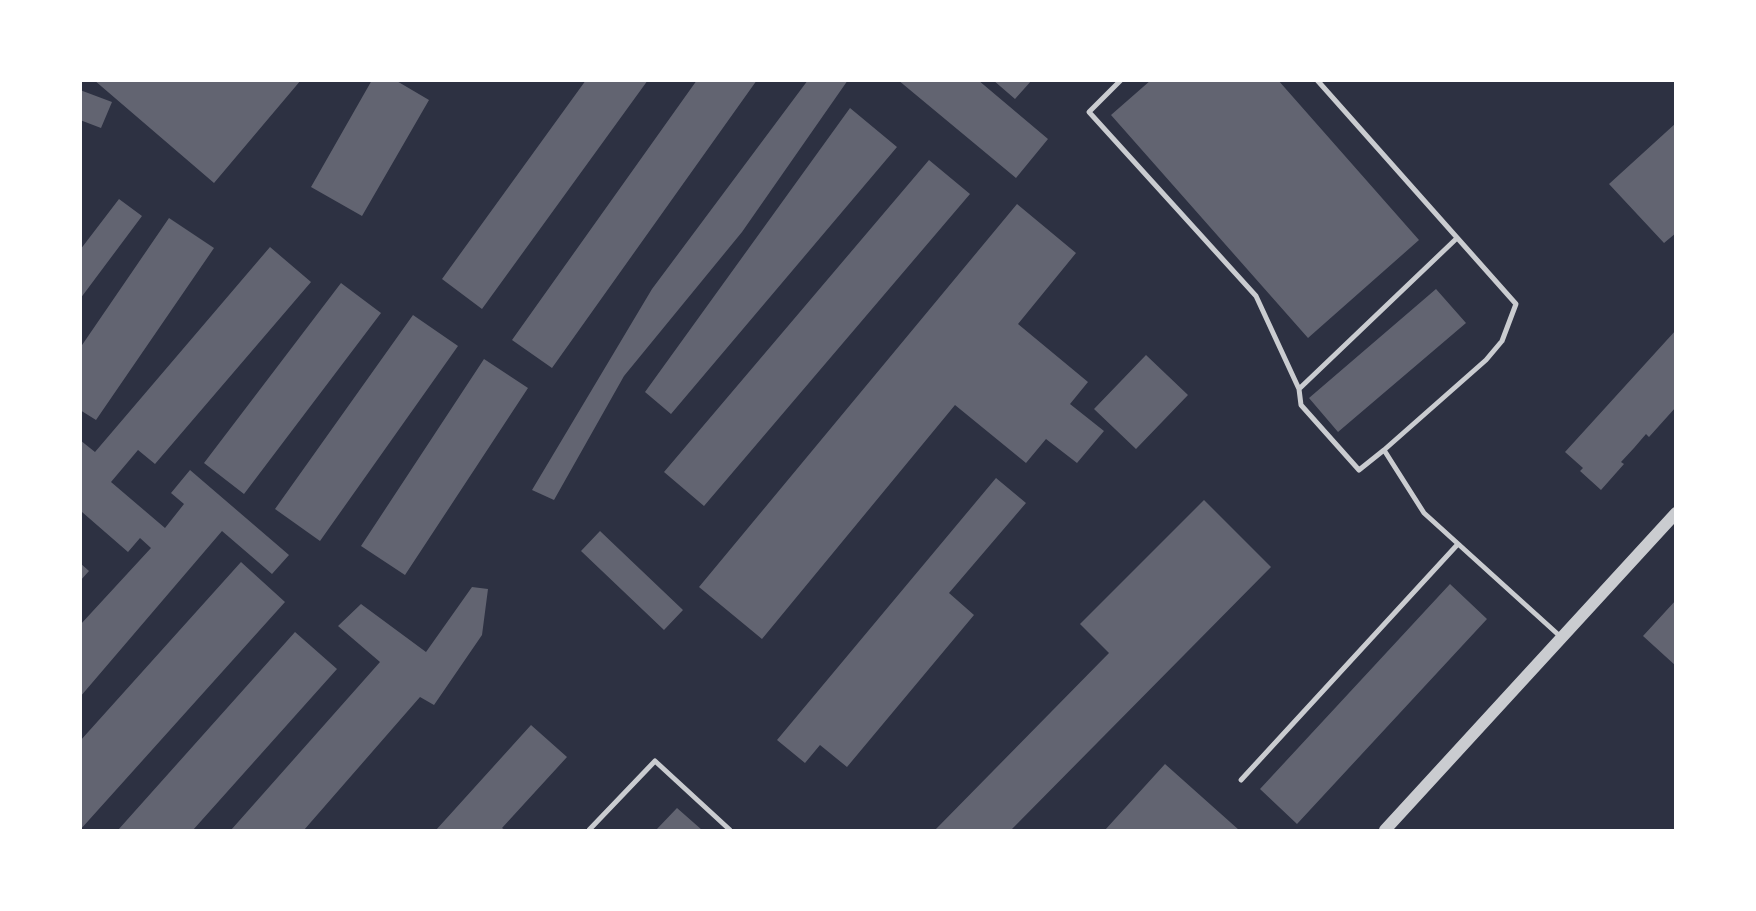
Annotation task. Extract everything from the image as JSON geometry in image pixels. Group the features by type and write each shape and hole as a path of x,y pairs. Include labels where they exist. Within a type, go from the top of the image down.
{"street":[{"path":"1385,831 1675,513"}],"lane":[{"path":"1121,80 1089,112 1256,296 1299,388 1301,405 1359,470 1486,360 1502,341 1516,304 1317,80"},
{"path":"1299,388 1456,239"},
{"path":"1384,450 1424,513 1562,638"},
{"path":"1241,780 1458,544"},
{"path":"589,831 655,761 730,831"}],"building":[{"path":"94,80 301,80 214,183"},
{"path":"372,80 395,80 429,100 362,216 311,187"},
{"path":"586,80 648,80 482,309 442,279"},
{"path":"697,80 757,80 552,368 512,340"},
{"path":"808,80 848,80 742,232 624,376 554,500 532,490 652,289"},
{"path":"898,80 978,80 1048,139 1016,178"},
{"path":"993,80 1032,80 1015,99"},
{"path":"1151,80 1278,80 1419,240 1308,338 1111,115"},
{"path":"80,90 112,102 101,128 80,120"},
{"path":"850,108 897,147 671,414 645,392"},
{"path":"1676,123 1676,233 1664,243 1609,184"},
{"path":"929,160 970,194 704,506 664,472"},
{"path":"119,199 142,216 80,299 80,250"},
{"path":"1017,204 1076,253 1018,324 1088,382 1070,404 1104,431 1077,463 1046,439 1026,463 955,405 762,639 699,587"},
{"path":"169,218 214,248 96,420 80,410 80,348"},
{"path":"270,247 311,282 155,464 138,450 111,482 165,528 184,504 171,493 190,470 289,555 272,574 222,531 80,697 80,625 151,548 140,538 128,552 82,512 80,440 95,452"},
{"path":"341,283 381,313 244,494 204,463"},
{"path":"1436,289 1466,323 1338,432 1309,398"},
{"path":"413,315 458,346 320,541 275,509"},
{"path":"1676,330 1676,407 1649,437 1646,434 1601,490 1580,471 1583,468 1565,452"},
{"path":"1146,355 1188,395 1136,449 1094,409"},
{"path":"484,359 528,388 405,575 361,546"},
{"path":"996,478 1026,503 949,593 974,615 847,767 820,745 805,763 777,740"},
{"path":"1204,500 1271,567 1011,830 935,830 1109,653 1080,624"},
{"path":"600,531 683,610 664,630 581,551"},
{"path":"241,562 285,602 80,830 80,741"},
{"path":"80,563 89,571 80,581"},
{"path":"1450,584 1487,619 1297,824 1260,789"},
{"path":"472,587 488,589 482,635 434,705 420,697 304,830 231,830 380,662 338,626 361,604 426,652"},
{"path":"1676,600 1676,666 1643,636"},
{"path":"295,632 337,669 193,830 118,830"},
{"path":"531,725 567,757 502,828 505,830 436,830"},
{"path":"1165,764 1239,830 1105,830"},
{"path":"677,808 702,830 656,830"}]}
